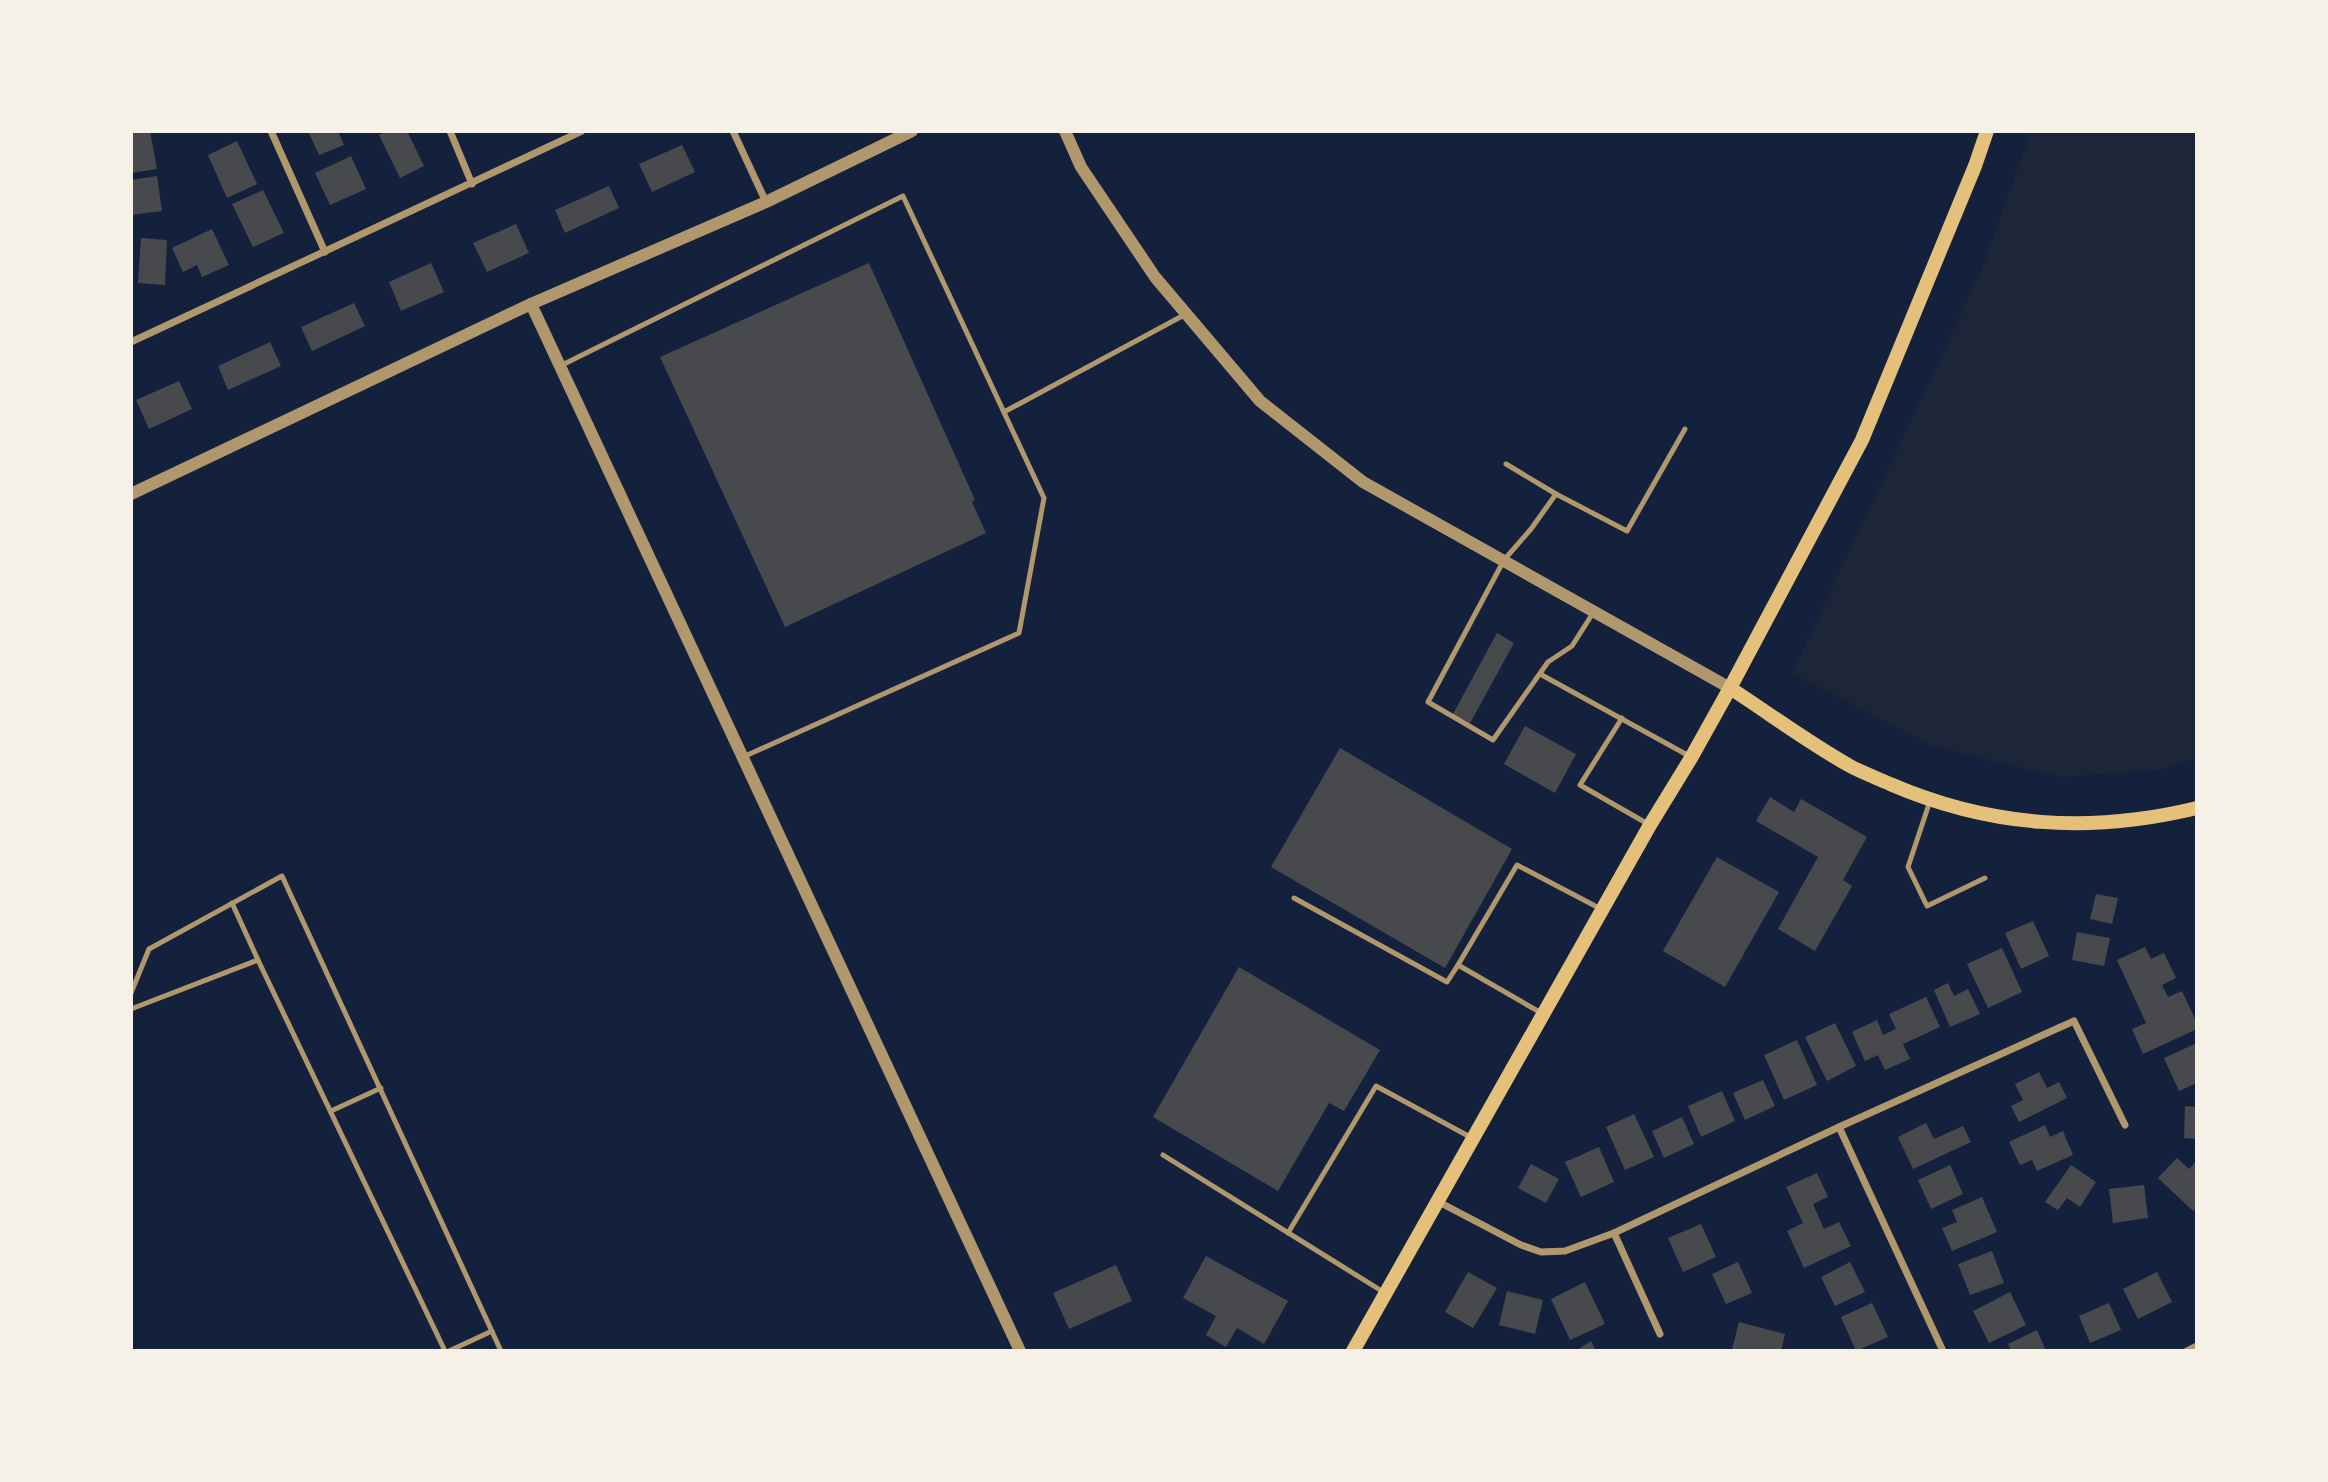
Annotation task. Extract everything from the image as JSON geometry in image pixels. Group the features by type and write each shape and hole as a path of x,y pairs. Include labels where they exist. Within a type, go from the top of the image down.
{"main road":[{"path":"1353,1351 1602,909 1691,758 1862,440 1987,131"},
{"path":"1730,688 1852,767 1952,808 2039,823 2121,822 2197,808"}],"street":[{"path":"271,131 325,252"},
{"path":"450,131 472,184"},
{"path":"131,342 582,131"},
{"path":"733,131 766,202"},
{"path":"131,494 531,304 766,202 912,131"},
{"path":"1065,131 1081,167 1155,277 1260,401 1363,482 1730,688"},
{"path":"531,304 1020,1351"},
{"path":"1437,1200 1521,1245 1541,1252 1565,1251 1614,1233 2074,1021 2125,1125"},
{"path":"1839,1127 1943,1351"},
{"path":"1614,1233 1660,1334"},
{"path":"2187,1351 2197,1346"}],"lane":[{"path":"560,366 903,196 1044,498 1019,633 743,757"},
{"path":"1004,412 1186,314"},
{"path":"1507,464 1556,494 1627,531 1685,429"},
{"path":"1556,494 1531,530 1504,560 1428,702 1493,740 1548,662 1572,646 1595,611"},
{"path":"1541,674 1691,758"},
{"path":"1622,718 1580,785 1650,825"},
{"path":"1930,801 1908,867 1927,906 1985,878"},
{"path":"1294,898 1447,982 1517,865 1602,909"},
{"path":"131,993 149,949 282,876 501,1351"},
{"path":"232,903 447,1351 492,1331"},
{"path":"131,1009 258,960"},
{"path":"1458,965 1543,1014"},
{"path":"1288,1233 1376,1086 1472,1138"},
{"path":"331,1111 381,1088"},
{"path":"1163,1155 1385,1293"}],"shaded area":[{"path":"2031,131 2197,131 2197,758 2159,770 2060,777 1933,746 1792,673 1981,271"}],"building":[{"path":"131,131 150,131 157,169 131,173"},
{"path":"308,131 338,131 344,145 319,155"},
{"path":"387,131 407,131 424,166 400,178 379,135"},
{"path":"237,141 257,184 227,198 208,155"},
{"path":"682,145 695,172 652,192 639,164"},
{"path":"351,156 366,189 330,205 315,173"},
{"path":"157,176 162,211 131,215 131,180"},
{"path":"609,186 619,208 565,233 555,210"},
{"path":"263,190 284,233 253,247 232,204"},
{"path":"516,224 529,253 487,272 473,243"},
{"path":"212,229 229,265 202,277 197,265 183,272 172,248"},
{"path":"141,238 167,240 165,285 138,283"},
{"path":"431,263 444,292 401,311 389,282"},
{"path":"869,263 975,500 972,502 986,533 785,627 660,357"},
{"path":"354,303 365,326 312,351 301,327"},
{"path":"270,342 281,366 228,390 218,366"},
{"path":"179,381 192,409 149,429 136,400"},
{"path":"1497,633 1514,643 1470,723 1453,714"},
{"path":"1525,726 1576,754 1555,793 1504,764"},
{"path":"1340,748 1512,849 1445,968 1271,867"},
{"path":"1770,797 1794,812 1801,799 1867,837 1843,880 1852,886 1815,951 1778,929 1818,857 1756,821"},
{"path":"1717,857 1779,892 1725,987 1663,951"},
{"path":"2096,894 2118,898 2112,924 2090,919"},
{"path":"2033,921 2049,956 2021,969 2005,933"},
{"path":"2077,932 2110,938 2104,966 2072,960"},
{"path":"2145,947 2151,959 2164,953 2176,978 2162,985 2168,997 2182,991 2197,1023 2197,1029 2143,1054 2132,1029 2146,1023 2117,960"},
{"path":"2002,948 2022,992 1988,1008 1967,964"},
{"path":"1239,967 1380,1050 1344,1111 1329,1103 1278,1191 1153,1117"},
{"path":"1948,983 1954,996 1968,989 1980,1014 1950,1027 1934,990"},
{"path":"1926,997 1940,1027 1903,1044 1910,1059 1885,1070 1878,1055 1865,1061 1852,1032 1877,1020 1883,1035 1896,1029 1889,1014"},
{"path":"1835,1023 1856,1066 1827,1081 1805,1037"},
{"path":"1797,1040 1817,1085 1784,1100 1764,1055"},
{"path":"2197,1043 2197,1083 2179,1091 2164,1058"},
{"path":"2039,1072 2047,1088 2059,1082 2067,1098 2019,1122 2011,1106 2023,1100 2015,1084"},
{"path":"1763,1080 1775,1106 1745,1120 1733,1093"},
{"path":"1722,1091 1735,1121 1701,1137 1688,1106"},
{"path":"2185,1106 2197,1107 2197,1139 2184,1138"},
{"path":"1634,1114 1654,1157 1625,1170 1606,1127"},
{"path":"1682,1117 1694,1144 1664,1158 1652,1131"},
{"path":"1926,1123 1934,1139 1963,1126 1971,1142 1913,1169 1898,1137"},
{"path":"2045,1125 2050,1137 2063,1131 2073,1155 2037,1171 2032,1160 2020,1165 2009,1142"},
{"path":"1599,1147 1614,1182 1581,1197 1565,1162"},
{"path":"2177,1158 2189,1169 2197,1160 2197,1208 2193,1211 2158,1178"},
{"path":"1531,1164 1559,1179 1546,1203 1518,1188"},
{"path":"1950,1165 1963,1194 1931,1209 1918,1180"},
{"path":"2071,1165 2096,1182 2080,1207 2067,1198 2058,1210 2045,1202"},
{"path":"1817,1173 1828,1197 1813,1204 1824,1229 1839,1222 1851,1246 1804,1268 1787,1231 1803,1223 1786,1187"},
{"path":"2144,1185 2148,1218 2113,1223 2109,1189"},
{"path":"1982,1197 1997,1232 1952,1251 1942,1228 1957,1222 1952,1210"},
{"path":"1701,1224 1716,1257 1683,1272 1668,1238"},
{"path":"1992,1251 2004,1283 1970,1295 1958,1264"},
{"path":"1206,1256 1288,1301 1264,1344 1237,1328 1226,1347 1206,1335 1216,1316 1183,1298"},
{"path":"1738,1262 1752,1293 1726,1304 1712,1274"},
{"path":"1850,1262 1865,1292 1835,1306 1821,1277"},
{"path":"1116,1265 1132,1301 1069,1329 1053,1293"},
{"path":"1468,1272 1497,1288 1473,1328 1445,1312"},
{"path":"2157,1272 2172,1302 2138,1319 2123,1289"},
{"path":"1585,1282 1605,1324 1570,1340 1551,1299"},
{"path":"1507,1291 1543,1300 1535,1334 1499,1325"},
{"path":"2010,1292 2026,1325 1989,1343 1973,1311"},
{"path":"1872,1303 1888,1337 1856,1351 1841,1317"},
{"path":"2109,1303 2121,1330 2090,1343 2079,1316"},
{"path":"1739,1322 1785,1334 1781,1351 1732,1350"},
{"path":"2037,1330 2046,1351 2011,1351 2008,1344"},
{"path":"1591,1341 1596,1351 1575,1351"}]}
